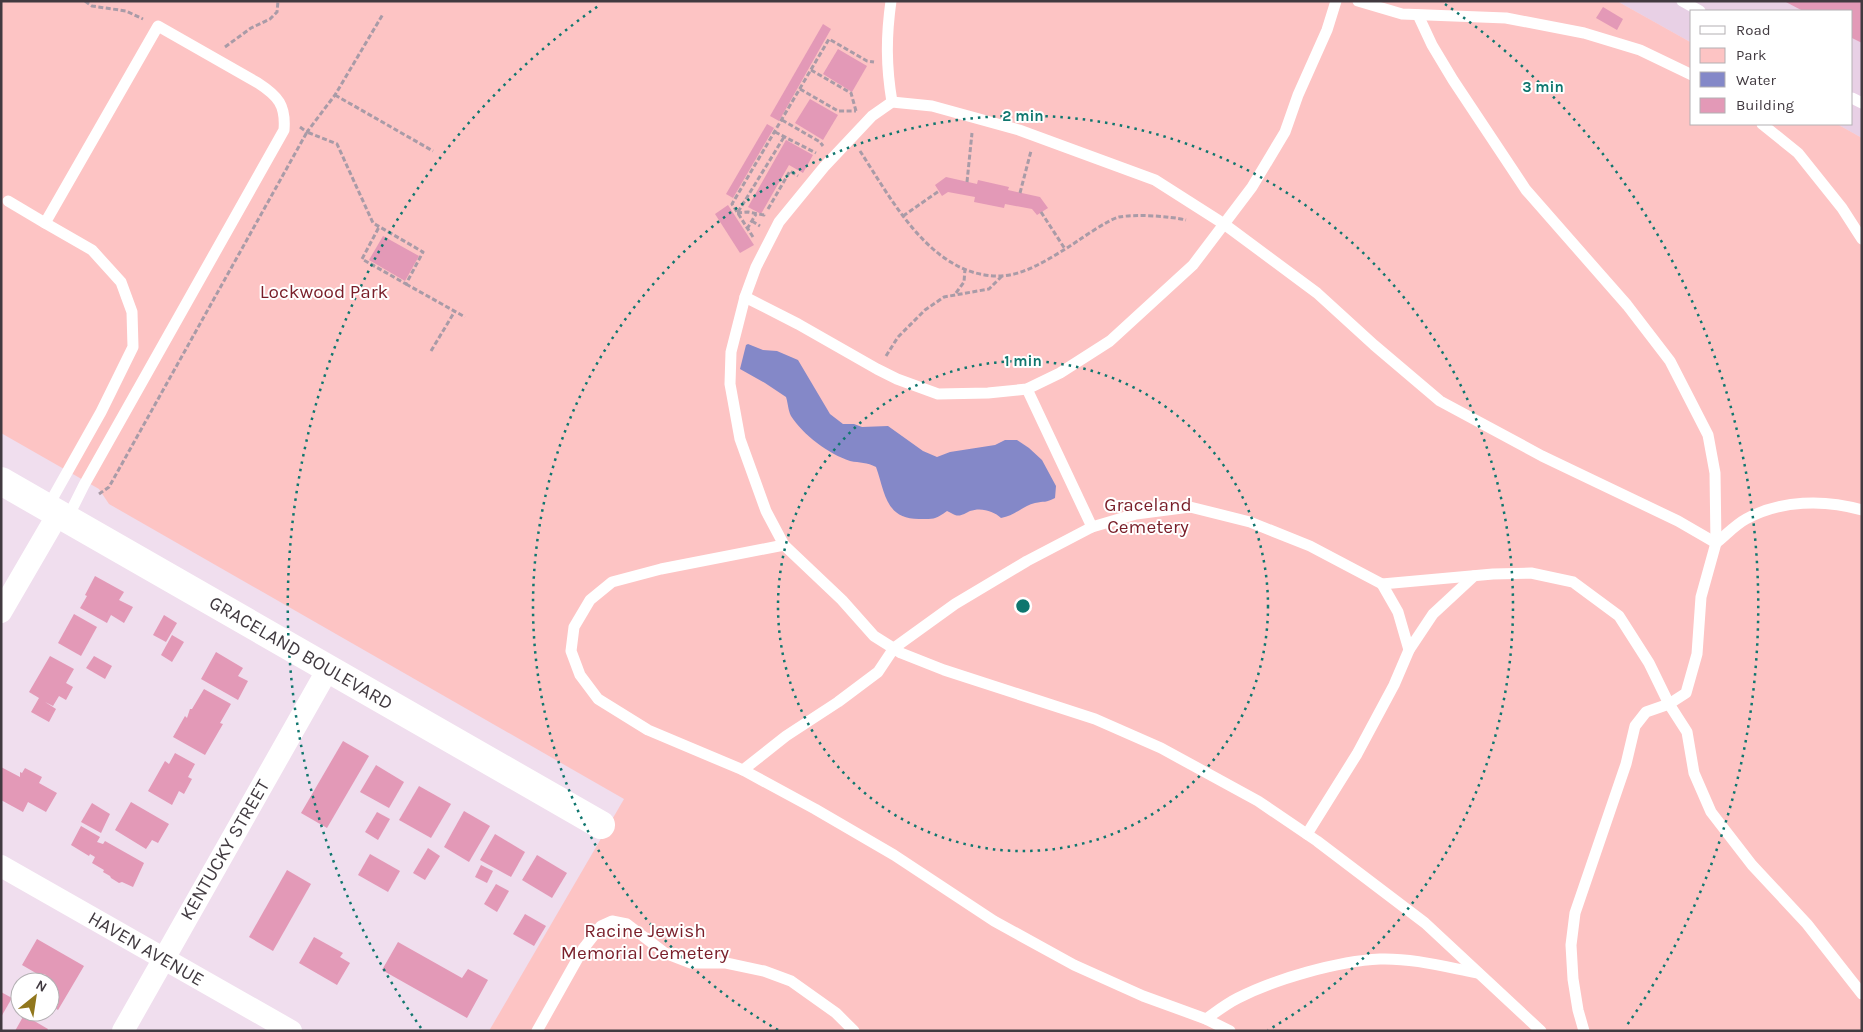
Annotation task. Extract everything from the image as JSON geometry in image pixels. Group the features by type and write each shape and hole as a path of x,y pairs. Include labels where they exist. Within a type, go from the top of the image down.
{"street":[{"name":"GRACELAND BOULEVARD","path":"1,481 601,825"},
{"path":"1,612 57,513"},
{"name":"KENTUCKY STREET","path":"123,1031 328,669"},
{"name":"HAVEN AVENUE","path":"1,866 291,1031"}],"lane":[{"path":"891,1 886,34 887,64 892,102"},
{"path":"745,297 798,324 877,369 897,379 938,394 988,393 1027,389 1060,373 1110,341 1193,265 1252,187 1285,132 1298,95 1328,30 1336,1"},
{"path":"1358,1 1402,14 1506,18 1584,33 1640,50 1690,74"},
{"path":"1682,1 1698,10"},
{"path":"1418,15 1432,46 1526,190 1627,304 1670,361 1708,435 1715,473 1716,543 1701,597 1697,654 1686,693 1669,704 1646,712 1635,726 1626,764 1575,913 1571,945 1573,979 1578,1010 1584,1031"},
{"path":"45,223 158,26 273,93 282,107 285,118 284,130 84,484 57,513"},
{"path":"1541,1031 1424,923 1307,834 1258,801 1161,748 1095,719 944,670 894,648 874,636 842,600 784,544 766,510 740,439 730,384 731,352 745,297 756,267 779,222 829,156 851,138 872,116 892,102 932,106 1035,136 1155,180 1224,224 1317,293 1374,345 1440,400 1542,456 1678,521 1716,543"},
{"path":"1763,125 1798,153 1842,208 1862,239"},
{"path":"8,201 92,250 121,282 132,312 133,347 101,412 57,513"},
{"path":"1027,389 1092,527"},
{"path":"1716,543 1745,519 1779,505 1819,503 1862,510"},
{"path":"743,770 786,736 838,702 878,672 894,648 955,604 1092,527 1136,514 1190,507 1250,522 1310,546 1382,584 1398,612 1408,650"},
{"path":"784,544 661,569 612,582 590,600 574,627 571,650 580,675 598,699 648,730 743,770 894,855 994,921 1074,965 1144,996 1206,1019 1230,1031"},
{"path":"1382,584 1531,573 1574,582 1620,616 1650,663 1669,704 1687,732 1694,773 1711,812 1752,865 1807,924 1862,994"},
{"path":"1307,834 1357,754 1394,685 1408,650 1433,614 1474,576"},
{"path":"537,1031 583,949 600,926 612,921 627,924 665,953 691,963 726,963 764,971 791,981 836,1013 854,1031"},
{"path":"1206,1019 1237,998 1285,978 1346,964 1381,959 1431,964 1480,974"}],"path":[{"path":"85,1 92,6 126,12 158,26"},
{"path":"217,59 225,47 251,28 270,19 278,12 278,1"},
{"path":"99,494 109,488 307,132 335,95 383,14"},
{"path":"754,239 732,204 829,39 867,61 887,64"},
{"path":"811,70 850,93 856,111"},
{"path":"800,89 838,111 856,111 872,116"},
{"path":"335,95 433,151"},
{"path":"285,118 307,132 337,144 373,223 423,252 406,284"},
{"path":"967,182 974,118"},
{"path":"782,120 820,142 829,156"},
{"path":"775,132 817,153 829,156"},
{"path":"738,213 784,136"},
{"path":"1020,193 1035,136"},
{"path":"851,138 903,216 922,239 944,258 974,274 1002,276 1030,269 1118,217 1173,217 1195,222 1202,209"},
{"path":"812,162 817,153"},
{"path":"738,213 748,212 764,215 790,171 802,178"},
{"path":"903,216 939,191"},
{"path":"1042,212 1065,249"},
{"path":"747,229 756,214"},
{"path":"379,228 362,259 465,317"},
{"path":"956,294 964,282 965,269"},
{"path":"877,369 898,337 925,310 944,297 989,289 1002,276"},
{"path":"431,351 455,311"}],"shaded area":[{"path":"1617,1 1862,1 1862,138 1839,125 1853,125 1853,10 1690,10 1690,42"}],"green space":[{"name":"Graceland Cemetery","path":"1,1 1617,1 1690,42 1690,125 1839,125 1862,138 1862,1031 489,1031 624,799 109,504 99,489 1,433"}],"water":[{"path":"748,344 763,350 777,351 798,360 830,414 843,424 854,424 862,427 888,426 923,451 937,457 950,452 995,445 1005,440 1017,440 1042,460 1056,486 1055,498 1030,504 1001,518 991,512 978,509 959,516 947,511 931,519 908,518 899,514 888,502 876,467 842,458 817,443 802,430 791,416 786,397 740,369 746,345"}],"building":[{"path":"1784,1 1862,1 1862,43 1853,38 1853,10 1801,10"},
{"path":"1603,7 1623,19 1617,30 1596,18"},
{"path":"823,24 831,29 779,121 770,116"},
{"path":"838,49 867,66 852,92 823,74"},
{"path":"810,99 838,115 823,140 795,123"},
{"path":"767,124 774,128 733,198 726,194"},
{"path":"786,140 813,155 803,173 789,165 761,214 748,207"},
{"path":"946,177 977,184 978,180 1009,187 1008,190 1040,197 1048,208 1037,215 1032,209 1005,204 1004,208 974,202 975,197 948,192 942,196 935,185"},
{"path":"728,205 754,245 740,253 715,214"},
{"path":"383,236 419,256 405,281 369,260"},
{"path":"95,576 124,592 119,600 133,607 124,623 111,615 107,623 80,608"},
{"path":"74,614 97,627 81,656 58,643"},
{"path":"164,615 177,623 166,642 153,635"},
{"path":"172,635 184,642 172,662 161,655"},
{"path":"216,652 243,668 238,676 248,681 238,700 201,679"},
{"path":"50,656 74,669 66,683 73,687 66,700 59,696 53,706 45,702 56,709 49,722 31,712 39,698 29,692"},
{"path":"94,656 112,666 105,679 86,668"},
{"path":"204,689 231,704 220,723 223,724 205,755 173,737"},
{"path":"343,741 369,756 327,828 301,813"},
{"path":"175,753 195,764 188,777 192,779 184,794 179,791 172,805 148,791 165,761 169,764"},
{"path":"376,765 404,782 389,808 360,792"},
{"path":"1,767 20,777 20,772 22,773 25,768 42,777 39,783 57,793 46,812 28,802 23,812 1,800"},
{"path":"419,786 451,804 431,838 399,820"},
{"path":"131,802 169,824 158,843 152,840 146,849 115,830"},
{"path":"92,803 110,814 101,833 81,822"},
{"path":"464,811 490,826 469,862 444,847"},
{"path":"377,812 390,819 378,840 365,832"},
{"path":"81,826 100,837 97,842 103,844 105,841 144,863 133,887 122,882 119,883 111,878 103,872 104,870 92,863 95,857 90,854 89,856 71,845"},
{"path":"495,834 525,852 511,877 480,860"},
{"path":"428,848 440,856 425,880 413,873"},
{"path":"370,854 400,871 388,892 358,875"},
{"path":"537,855 567,873 552,898 522,880"},
{"path":"481,865 493,871 487,883 475,877"},
{"path":"287,870 311,884 273,951 249,937"},
{"path":"496,884 509,891 497,912 484,904"},
{"path":"525,914 546,926 534,946 513,934"},
{"path":"314,937 343,953 340,957 350,963 337,985 299,963"},
{"path":"37,939 84,966 60,1007 60,972 34,972 22,965"},
{"path":"398,942 462,978 468,969 488,980 467,1018 382,970"},
{"path":"1,992 10,997 10,1001 1,1017"},
{"path":"20,1022 36,1022 48,1029 47,1031 15,1031"}],"park label":[{"name":"Lockwood Park","path":"324,292"},
{"name":"Racine Jewish Memorial Cemetery","path":"645,942"}]}
